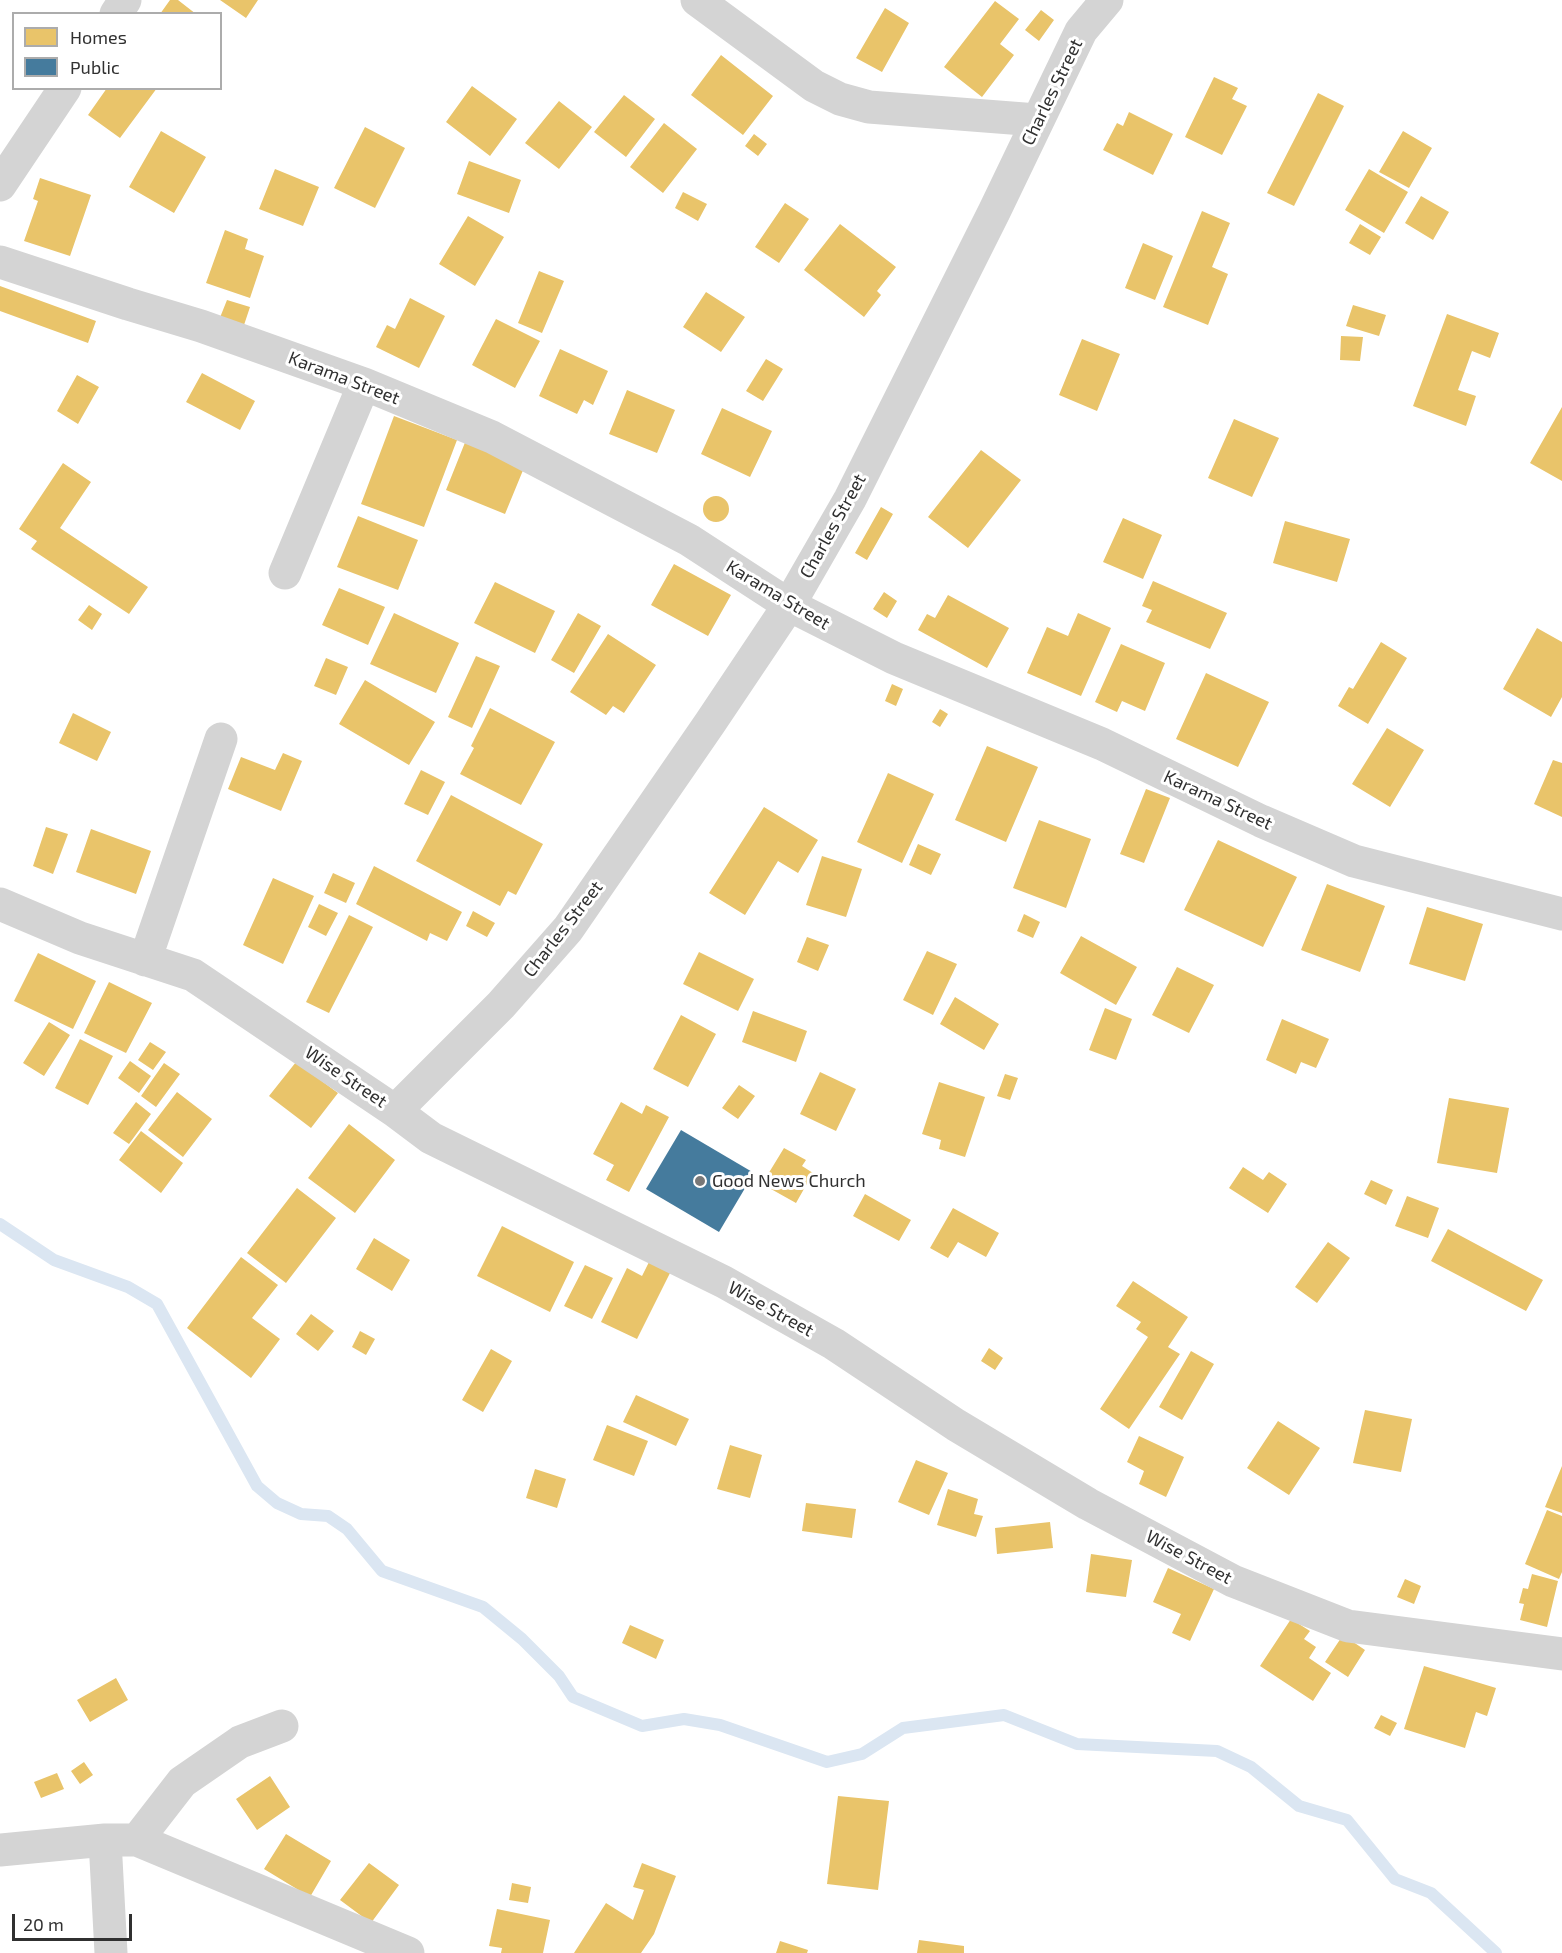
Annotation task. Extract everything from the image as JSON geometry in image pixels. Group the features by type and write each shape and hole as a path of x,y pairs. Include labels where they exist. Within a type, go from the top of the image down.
{"street":[{"path":"698,0 814,86 840,99 869,107 1037,120"},
{"name":"Charles Street","path":"395,1111 501,1005 568,929 789,605 850,499 989,223 1081,31 1107,0"},
{"path":"0,186 64,90"},
{"name":"Karama Street","path":"0,262 201,326 364,384 492,437 689,540 789,605 894,658 1102,744 1261,821 1354,861 1562,914"},
{"path":"285,573 364,384"},
{"path":"145,960 221,739"},
{"name":"Wise Street","path":"0,904 80,938 193,975 395,1111 431,1138 724,1282 834,1344 956,1425 1077,1498 1233,1581 1348,1626 1562,1654"},
{"path":"111,1953 121,1840 182,1782 240,1742 282,1726"},
{"path":"0,1850 121,1840 408,1953"}],"building: Homes":[{"path":"170,0 178,0 193,12 161,12"},
{"path":"220,0 258,0 246,18"},
{"path":"995,1 1019,19 1000,44 1014,55 982,97 944,67"},
{"path":"885,8 909,23 882,72 856,58"},
{"path":"1041,10 1054,20 1039,41 1025,30"},
{"path":"721,55 773,96 743,135 691,95"},
{"path":"1214,77 1238,88 1232,99 1247,106 1222,155 1185,137"},
{"path":"472,86 517,119 490,156 446,122"},
{"path":"106,90 156,90 120,138 88,115"},
{"path":"1318,93 1344,106 1294,206 1267,193"},
{"path":"624,95 655,119 626,157 594,132"},
{"path":"559,101 592,127 559,169 525,143"},
{"path":"1129,112 1173,134 1153,175 1103,150 1117,123 1123,126"},
{"path":"664,123 697,149 663,193 630,167"},
{"path":"365,127 405,148 375,208 334,188"},
{"path":"161,131 206,157 174,213 129,187"},
{"path":"1403,131 1432,148 1409,188 1379,172"},
{"path":"754,134 767,144 758,156 745,146"},
{"path":"469,161 521,180 509,213 457,194"},
{"path":"275,169 319,187 303,226 259,209"},
{"path":"1369,169 1408,192 1384,233 1345,210"},
{"path":"40,178 91,195 70,256 24,241 38,201 33,199"},
{"path":"683,192 707,204 698,221 675,208"},
{"path":"1421,196 1449,212 1433,240 1405,223"},
{"path":"785,203 809,219 779,263 755,247"},
{"path":"1202,211 1230,223 1212,267 1228,274 1208,325 1163,307"},
{"path":"468,216 504,237 475,286 439,264"},
{"path":"840,224 896,267 877,291 881,295 864,317 804,270"},
{"path":"1360,224 1381,237 1370,255 1349,243"},
{"path":"225,230 248,239 245,249 264,256 250,298 206,283"},
{"path":"1143,243 1173,256 1155,300 1125,288"},
{"path":"539,271 564,281 542,333 518,323"},
{"path":"0,286 96,321 88,343 0,311"},
{"path":"706,292 745,317 721,352 683,327"},
{"path":"410,298 445,316 419,368 376,347 387,325 395,329"},
{"path":"227,300 250,307 243,328 219,320"},
{"path":"1353,305 1386,315 1379,336 1346,326"},
{"path":"1447,314 1499,333 1490,358 1472,351 1458,390 1476,396 1466,426 1413,406"},
{"path":"496,319 540,341 515,388 472,365"},
{"path":"1341,336 1363,337 1360,361 1340,360"},
{"path":"1082,339 1120,354 1097,411 1059,395"},
{"path":"560,349 608,371 593,405 584,400 577,414 539,396"},
{"path":"766,359 783,369 763,401 746,391"},
{"path":"202,373 255,401 240,430 186,402"},
{"path":"77,375 99,387 78,424 57,411"},
{"path":"627,390 675,410 657,453 609,434"},
{"path":"1562,407 1562,481 1530,463"},
{"path":"722,408 772,431 750,477 701,454"},
{"path":"394,416 457,440 424,527 361,504"},
{"path":"1234,419 1279,438 1252,497 1208,478"},
{"path":"466,440 526,463 505,514 446,490"},
{"path":"981,450 1021,480 968,548 928,517"},
{"path":"63,463 91,482 60,528 148,587 129,614 31,549 37,541 19,529"},
{"path":"716,496 725,500 729,509 725,518 716,522 707,518 703,509 707,500"},
{"path":"881,507 893,514 867,560 855,553"},
{"path":"358,516 418,540 398,590 337,567"},
{"path":"1123,518 1162,535 1143,579 1103,562"},
{"path":"1285,521 1350,539 1337,582 1273,563"},
{"path":"674,564 731,595 708,636 651,605"},
{"path":"1153,581 1227,613 1210,649 1146,622 1152,610 1142,606"},
{"path":"495,582 555,611 535,653 474,623"},
{"path":"339,588 385,607 368,645 322,625"},
{"path":"884,592 897,601 887,618 873,609"},
{"path":"948,595 1009,628 987,668 918,630 927,614 935,618"},
{"path":"89,605 102,614 92,630 78,620"},
{"path":"394,613 459,643 436,693 370,664"},
{"path":"578,613 601,626 574,673 551,660"},
{"path":"1078,613 1111,628 1081,696 1027,673 1047,627 1068,636"},
{"path":"1537,628 1562,642 1562,697 1551,717 1503,689"},
{"path":"608,634 656,665 624,713 613,706 606,715 570,692"},
{"path":"1381,642 1407,658 1368,724 1338,706 1349,687 1353,689"},
{"path":"1121,644 1165,663 1145,711 1122,701 1117,712 1095,702"},
{"path":"476,656 500,666 472,728 448,717"},
{"path":"326,658 348,667 336,695 314,686"},
{"path":"1206,673 1269,702 1238,767 1176,739"},
{"path":"365,680 435,722 409,765 339,724"},
{"path":"892,684 903,689 896,706 885,701"},
{"path":"490,708 555,742 521,805 460,774 474,748 471,746"},
{"path":"940,709 948,714 940,727 932,722"},
{"path":"73,713 111,732 97,761 59,743"},
{"path":"1387,728 1424,750 1390,807 1352,784"},
{"path":"987,746 1038,767 1006,842 955,820"},
{"path":"283,753 302,761 281,811 228,789 241,757 275,770"},
{"path":"1553,760 1562,763 1562,817 1534,804"},
{"path":"421,770 445,782 428,815 404,804"},
{"path":"888,773 934,794 902,863 857,842"},
{"path":"1146,789 1170,798 1144,863 1120,854"},
{"path":"451,795 543,844 516,895 508,891 500,906 416,861"},
{"path":"764,807 818,840 798,873 778,861 745,915 709,893"},
{"path":"1039,820 1091,839 1066,908 1013,888"},
{"path":"46,827 68,834 53,874 33,866"},
{"path":"91,829 151,851 136,894 76,872"},
{"path":"1218,840 1297,877 1263,947 1184,910"},
{"path":"918,844 941,854 931,875 909,865"},
{"path":"822,856 862,869 846,917 806,905"},
{"path":"374,866 462,912 447,941 430,933 427,941 356,904"},
{"path":"333,873 355,883 346,903 324,893"},
{"path":"273,878 314,896 283,964 243,945"},
{"path":"1327,884 1385,906 1360,972 1301,950"},
{"path":"319,904 338,913 326,936 308,927"},
{"path":"1427,907 1483,924 1465,981 1409,964"},
{"path":"473,911 495,923 487,937 466,926"},
{"path":"1024,914 1040,922 1033,938 1017,931"},
{"path":"349,915 373,927 329,1013 306,1002"},
{"path":"1081,936 1137,967 1116,1005 1060,973"},
{"path":"807,937 829,945 818,971 797,962"},
{"path":"927,951 957,964 933,1015 903,1000"},
{"path":"699,952 754,979 738,1011 683,984"},
{"path":"38,953 96,981 73,1029 14,1001"},
{"path":"1177,967 1214,985 1189,1033 1152,1015"},
{"path":"109,982 152,1003 126,1053 84,1033"},
{"path":"955,997 999,1024 984,1050 940,1024"},
{"path":"1105,1008 1132,1019 1116,1060 1089,1050"},
{"path":"753,1011 807,1031 796,1062 742,1042"},
{"path":"681,1015 716,1034 688,1087 653,1069"},
{"path":"1282,1019 1329,1039 1316,1068 1301,1062 1296,1074 1266,1060"},
{"path":"49,1022 70,1035 44,1076 23,1063"},
{"path":"80,1039 113,1056 88,1105 55,1088"},
{"path":"150,1042 166,1052 153,1070 138,1060"},
{"path":"130,1061 151,1076 139,1093 118,1078"},
{"path":"296,1062 338,1093 311,1128 269,1096"},
{"path":"164,1063 180,1074 156,1107 141,1096"},
{"path":"820,1072 856,1089 836,1131 800,1114"},
{"path":"1005,1074 1018,1078 1010,1100 997,1096"},
{"path":"939,1082 985,1097 965,1157 939,1149 941,1140 922,1134"},
{"path":"739,1085 755,1096 738,1119 722,1108"},
{"path":"177,1092 212,1119 183,1157 148,1130"},
{"path":"1449,1098 1509,1108 1497,1173 1437,1163"},
{"path":"136,1102 151,1114 129,1144 113,1133"},
{"path":"621,1102 642,1114 646,1105 669,1117 629,1192 606,1180 614,1165 593,1154"},
{"path":"349,1124 395,1160 355,1213 308,1178"},
{"path":"141,1131 183,1163 161,1193 119,1160"},
{"path":"784,1148 806,1160 802,1166 813,1173 796,1203 762,1184"},
{"path":"1243,1167 1263,1180 1269,1172 1287,1184 1268,1213 1229,1188"},
{"path":"1371,1180 1393,1190 1386,1205 1364,1194"},
{"path":"297,1188 336,1218 286,1283 247,1253"},
{"path":"865,1194 911,1220 899,1241 853,1216"},
{"path":"1407,1196 1439,1208 1428,1238 1395,1226"},
{"path":"953,1208 999,1233 986,1257 958,1242 948,1258 930,1248"},
{"path":"502,1226 574,1262 550,1312 477,1276"},
{"path":"1448,1229 1543,1280 1526,1311 1431,1261"},
{"path":"374,1238 410,1260 392,1291 356,1269"},
{"path":"1328,1242 1350,1258 1317,1303 1295,1287"},
{"path":"241,1257 278,1285 252,1318 280,1339 251,1378 187,1328"},
{"path":"649,1262 670,1273 637,1339 601,1322 627,1268 642,1276"},
{"path":"585,1265 613,1278 592,1319 564,1306"},
{"path":"1133,1281 1188,1317 1168,1347 1180,1354 1129,1429 1100,1409 1148,1337 1136,1329 1141,1322 1116,1306"},
{"path":"311,1314 334,1331 318,1351 296,1334"},
{"path":"360,1331 375,1339 366,1355 352,1347"},
{"path":"989,1348 1003,1358 995,1370 981,1361"},
{"path":"491,1349 512,1361 483,1412 462,1400"},
{"path":"1191,1351 1214,1364 1182,1420 1159,1407"},
{"path":"636,1395 689,1419 676,1446 623,1422"},
{"path":"1365,1410 1412,1419 1401,1472 1353,1463"},
{"path":"1278,1421 1320,1448 1289,1495 1247,1468"},
{"path":"607,1425 648,1441 634,1476 593,1460"},
{"path":"1139,1436 1184,1457 1166,1497 1139,1484 1144,1471 1127,1462"},
{"path":"730,1445 762,1455 750,1498 717,1489"},
{"path":"916,1460 948,1473 929,1515 898,1502"},
{"path":"1562,1466 1562,1513 1545,1507"},
{"path":"535,1469 566,1479 557,1508 526,1498"},
{"path":"948,1489 978,1499 974,1514 983,1516 976,1537 937,1525"},
{"path":"806,1503 856,1509 852,1538 802,1531"},
{"path":"1547,1510 1562,1516 1562,1572 1559,1579 1525,1564"},
{"path":"1050,1522 1053,1548 997,1554 995,1528"},
{"path":"1091,1554 1132,1560 1126,1597 1086,1592"},
{"path":"1168,1568 1214,1589 1190,1641 1172,1633 1181,1614 1153,1602"},
{"path":"1532,1574 1558,1581 1547,1627 1520,1620 1524,1604 1519,1603 1523,1588 1528,1589"},
{"path":"1405,1579 1421,1586 1414,1604 1397,1597"},
{"path":"1291,1619 1310,1631 1304,1639 1316,1647 1309,1658 1331,1673 1313,1701 1260,1666"},
{"path":"630,1625 664,1640 656,1659 622,1643"},
{"path":"1343,1635 1365,1650 1348,1677 1325,1662"},
{"path":"1424,1666 1496,1688 1487,1716 1476,1712 1465,1748 1404,1729"},
{"path":"116,1678 128,1700 90,1722 77,1700"},
{"path":"1381,1715 1397,1723 1390,1736 1374,1728"},
{"path":"84,1762 93,1775 80,1784 71,1771"},
{"path":"57,1773 64,1789 41,1798 34,1782"},
{"path":"270,1776 290,1807 257,1830 236,1799"},
{"path":"838,1796 889,1801 878,1890 827,1884"},
{"path":"286,1834 331,1861 310,1897 264,1869"},
{"path":"369,1863 399,1885 371,1923 340,1900"},
{"path":"642,1863 676,1876 654,1934 641,1953 574,1953 606,1903 633,1920 644,1890 633,1887"},
{"path":"512,1883 531,1887 528,1903 509,1900"},
{"path":"497,1909 550,1920 543,1953 501,1953 502,1948 489,1946"},
{"path":"919,1940 964,1946 964,1953 917,1953"},
{"path":"780,1941 808,1950 807,1953 776,1953"}],"building: Public":[{"name":"Good News Church","path":"681,1130 754,1173 719,1232 646,1189"}],"waterway":[{"path":"0,1224 54,1260 128,1287 157,1304 257,1486 277,1503 301,1514 328,1516 347,1529 382,1571 483,1607 522,1639 559,1676 573,1697 642,1726 684,1719 720,1725 827,1762 862,1754 903,1728 1004,1715 1077,1744 1217,1751 1251,1767 1299,1806 1347,1820 1395,1879 1431,1893 1496,1953"}],"place":[{"name":"Good News Church","path":"700,1181"}]}
